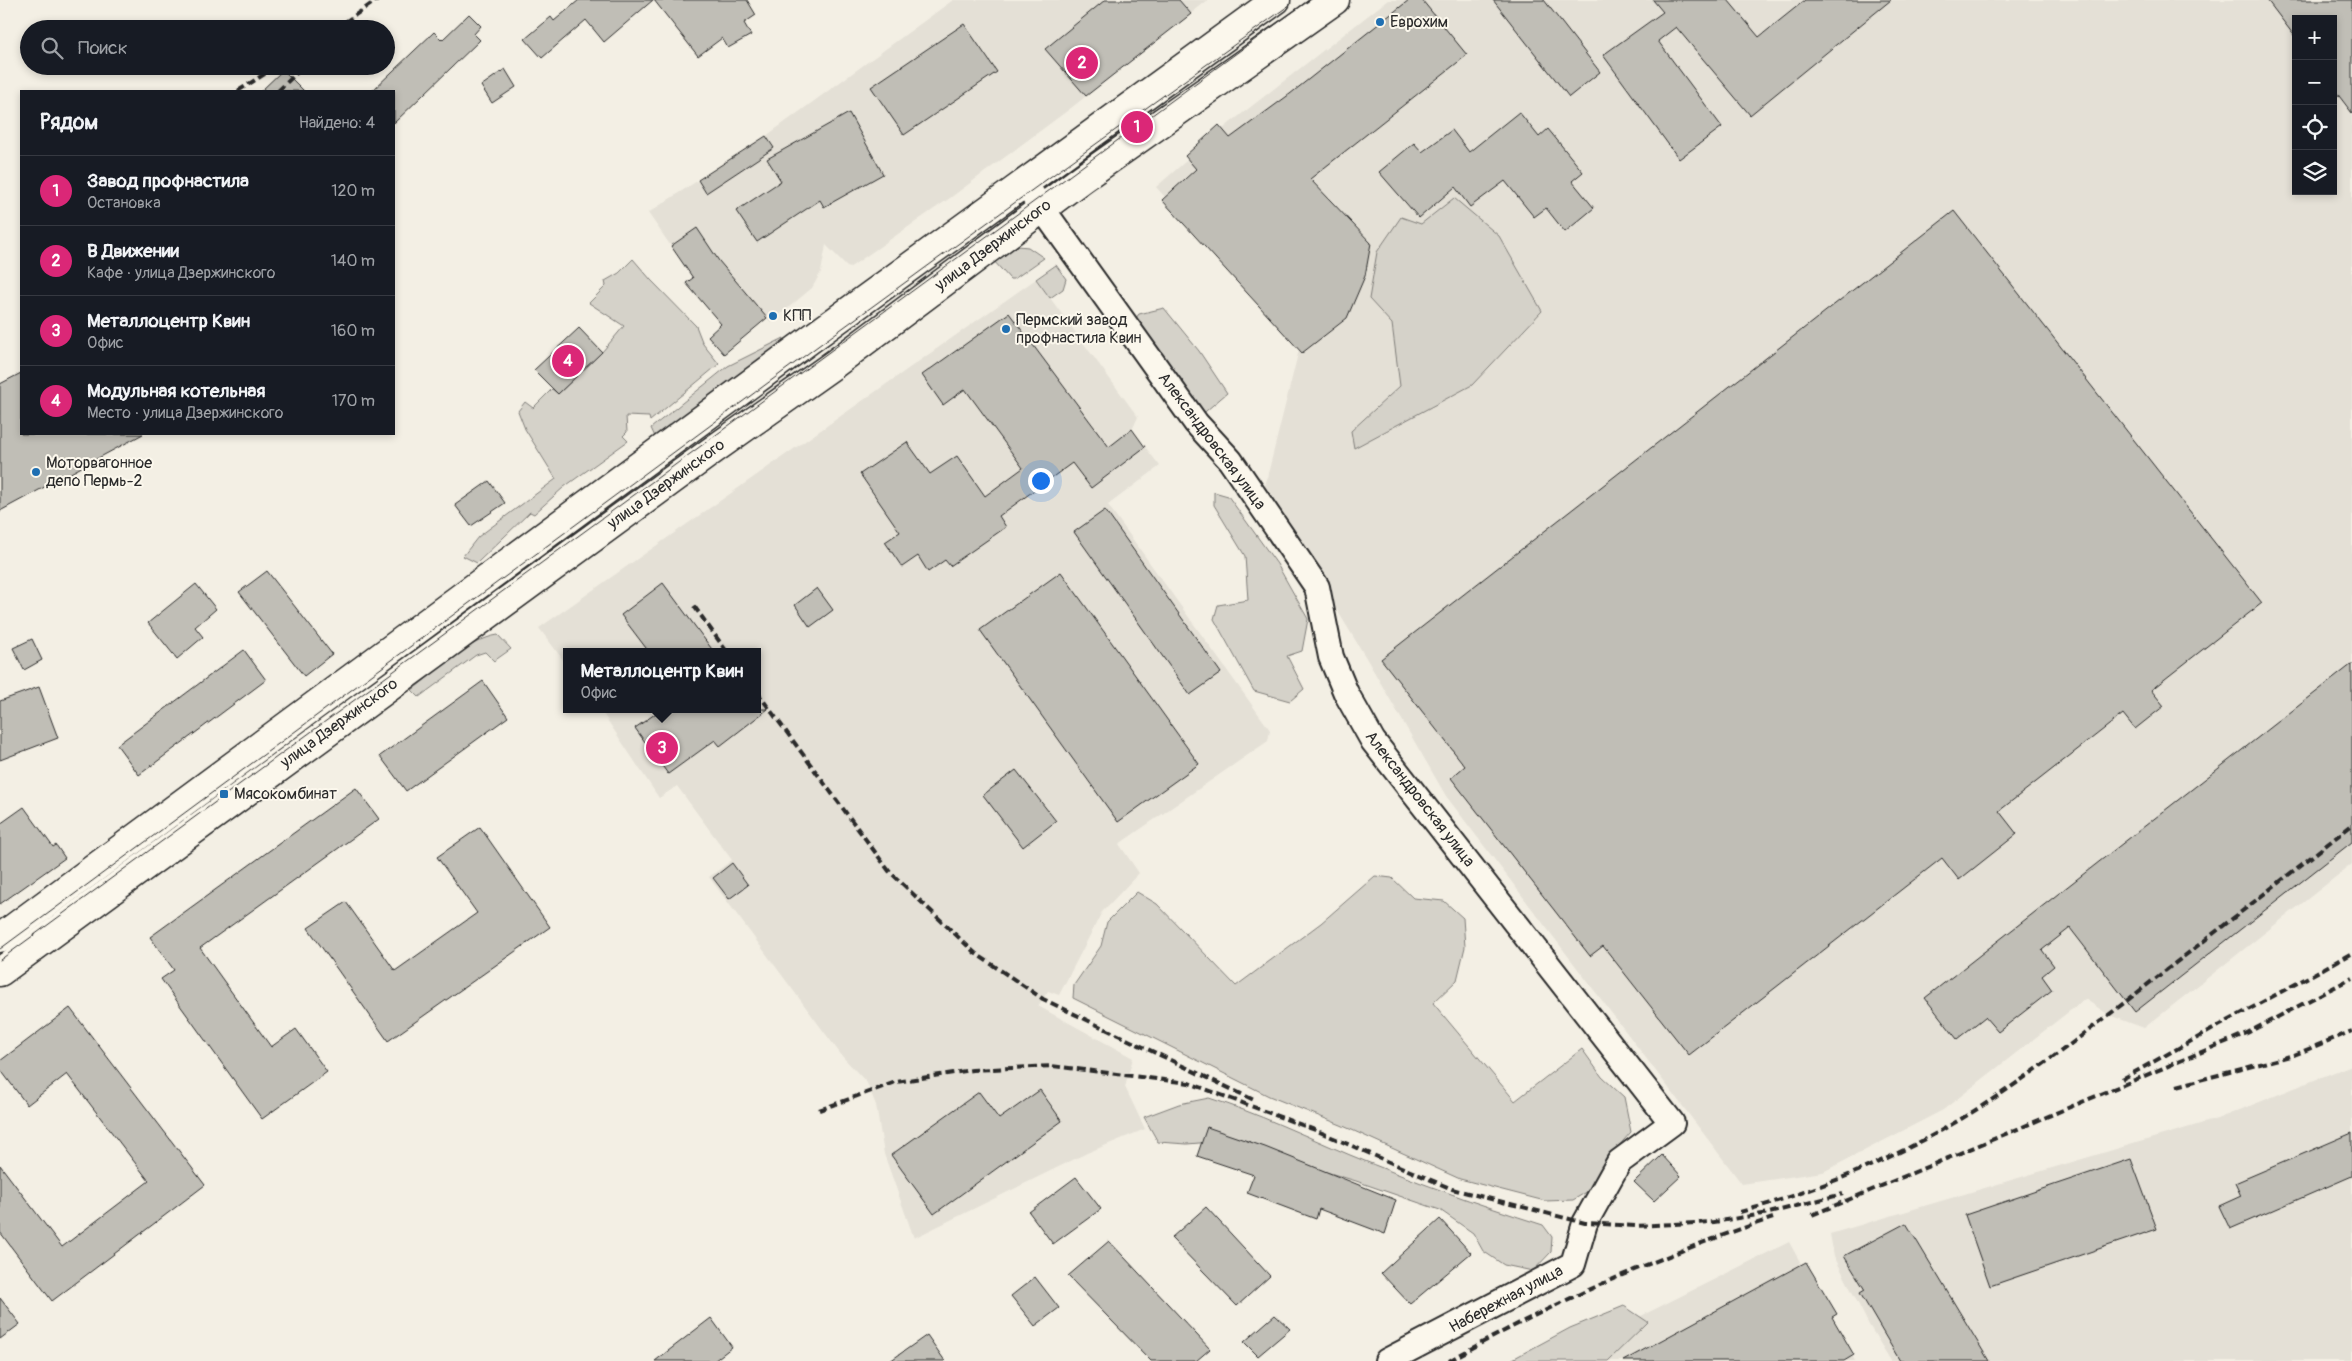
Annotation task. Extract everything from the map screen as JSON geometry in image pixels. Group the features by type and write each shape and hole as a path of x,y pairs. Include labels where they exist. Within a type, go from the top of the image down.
{"main road":[{"name":"улица Дзержинского","path":"0,938 1024,183 1276,0"},
{"name":"улица Дзержинского","path":"0,972 713,450 833,365 1044,208 1335,0"}],"street":[{"name":"Александровская улица","path":"1024,183 1044,208 1196,423 1230,460 1317,587 1331,657 1346,693 1373,741 1672,1122"},
{"name":"Набережная улица","path":"1387,1361 1573,1264 1585,1223 1619,1162 1672,1122"}],"shaded area":[{"path":"953,0 1208,0 1071,108 950,198 849,268 826,245 821,272 812,288 771,322 767,318 724,354 708,336 721,324 686,283 693,278 648,213 766,136"},
{"path":"1388,0 2352,0 2352,864 2144,1028 2109,1015 2085,999 1943,1110 1823,1172 1742,1184 1446,796 1365,656 1264,490 1300,346 1156,187 1230,123"},
{"path":"1454,198 1499,236 1542,311 1472,385 1354,448 1351,431 1400,386 1392,324 1369,299 1377,252 1401,217 1421,224"},
{"path":"1018,246 1028,247 1044,258 1014,279 1010,279 993,260"},
{"path":"633,259 696,326 703,344 719,364 650,421 649,417 626,416 627,432 623,436 628,441 564,487 534,514 530,512 477,563 463,556 478,537 556,479 525,429 518,411 525,402 533,408 552,389 558,394 602,352 624,326 589,303 606,286 605,281 619,273"},
{"path":"1056,265 1066,279 1063,289 1050,298 1036,279"},
{"path":"1036,279 1138,417 1132,430 1160,466 1108,505 1270,730 1268,741 1119,844 1139,873 1102,912 1059,995 1048,991 1038,1006 1133,1058 1125,1087 1145,1129 1087,1153 914,1238 884,1154 876,1105 867,1083 842,1056 709,877 732,860 677,786 659,798 603,713 761,713 761,648 563,648 563,660 539,628"},
{"path":"1164,308 1199,351 1227,393 1199,417 1135,319 1139,314"},
{"path":"784,338 778,357 681,427 655,437 651,428 728,366"},
{"path":"1214,492 1228,496 1277,564 1308,619 1302,651 1287,656 1304,689 1290,701 1254,691 1214,619 1218,605 1248,600 1245,556 1214,505"},
{"path":"498,635 511,649 494,661 485,652 476,655 419,697 412,690 464,649"},
{"path":"1375,876 1392,878 1413,898 1444,901 1463,918 1465,947 1457,980 1433,1003 1515,1101 1582,1049 1602,1077 1624,1097 1631,1132 1609,1157 1590,1190 1573,1200 1545,1201 1460,1179 1341,1125 1269,1096 1073,998 1074,985 1101,946 1107,922 1137,892 1157,904 1236,986 1321,923"},
{"path":"2352,1065 2352,1361 1891,1361 1869,1325 1834,1256 1830,1234 2217,1119"},
{"path":"1209,1098 1262,1117 1397,1174 1543,1225 1552,1237 1551,1252 1533,1271 1504,1265 1483,1251 1473,1233 1440,1210 1356,1181 1224,1141 1187,1144 1158,1142 1144,1117 1179,1104"},
{"path":"1789,1242 1855,1361 1552,1361 1555,1359"},
{"path":"1624,1306 1648,1322 1608,1361 1509,1361 1570,1328"}],"building":[{"path":"579,0 653,0 604,42 586,20 542,58 525,39 551,17 554,21"},
{"path":"654,0 747,0 756,15 744,23 751,35 728,48 722,38 698,56"},
{"path":"1105,0 1179,0 1191,14 1086,96 1045,49"},
{"path":"1409,0 1422,0 1467,55 1310,179 1371,243 1365,276 1347,318 1302,353 1162,200 1196,169 1185,156 1219,125 1230,138 1290,94"},
{"path":"1493,0 1544,0 1600,72 1569,97"},
{"path":"1653,0 1728,0 1759,37 1805,0 1891,0 1750,115 1676,27 1658,41 1722,127 1679,159 1603,55 1663,12"},
{"path":"2267,0 2352,0 2352,113 2337,93 2337,15 2292,15 2292,33"},
{"path":"469,14 481,26 474,34 480,40 395,122 395,90 373,90 389,75 395,75 395,69 434,32 442,40"},
{"path":"964,24 997,72 904,135 871,87"},
{"path":"505,69 516,87 492,103 481,86"},
{"path":"278,75 288,75 303,90 262,90"},
{"path":"1519,112 1539,137 1548,129 1583,172 1572,181 1594,208 1565,232 1546,208 1534,217 1505,181 1470,207 1455,187 1419,218 1379,172 1414,143 1422,152 1452,130 1469,152"},
{"path":"849,113 883,174 824,207 820,200 757,242 736,211 781,181 767,159"},
{"path":"766,136 774,148 706,193 698,180"},
{"path":"1954,211 2262,603 2151,690 2164,706 2135,729 2123,714 1999,811 2017,834 1959,880 1942,858 1689,1055 1603,946 1590,956 1451,778 1465,766 1381,659"},
{"path":"697,228 719,261 767,318 724,354 708,336 721,324 686,283 693,278 671,246"},
{"path":"1009,313 1109,447 1132,429 1145,447 1091,488 1072,463 999,516 1006,527 950,566 945,560 928,572 918,556 902,567 885,542 900,532 860,474 907,442 930,474 957,456 985,496 1023,468 965,389 943,405 922,375"},
{"path":"579,328 602,352 558,394 534,370"},
{"name":"Моторвагонное депо Пермь-2","path":"20,374 20,435 141,435 0,511 0,384"},
{"path":"489,481 505,503 471,526 455,505"},
{"path":"1105,510 1221,673 1190,695 1074,532"},
{"path":"267,571 332,654 304,676 239,592"},
{"path":"1061,572 1199,764 1118,822 980,630"},
{"path":"663,583 711,648 646,648 621,615"},
{"path":"196,584 216,609 195,627 203,637 177,659 148,623"},
{"path":"817,588 833,610 810,627 795,605"},
{"path":"32,639 42,660 24,670 13,648"},
{"path":"244,650 266,680 139,775 117,745"},
{"path":"2352,664 2352,842 2135,1012 2070,928 2042,950 2054,966 2042,976 2052,990 1998,1032 1985,1017 1957,1039 1925,998"},
{"path":"483,681 508,717 406,791 380,756"},
{"path":"39,687 58,738 0,760 0,701"},
{"path":"761,709 768,709 720,746 715,740 668,774 635,728 656,713 761,713"},
{"path":"1016,770 1056,821 1023,847 983,795"},
{"path":"356,788 379,819 200,948 271,1047 296,1029 327,1072 262,1119 161,979 174,970 150,937"},
{"path":"24,807 53,847 56,845 65,858 0,904 0,824"},
{"path":"480,827 550,927 388,1041 308,928 346,902 395,971 477,913 437,857"},
{"path":"732,863 748,885 729,899 713,878"},
{"path":"70,1008 205,1185 52,1301 0,1232 0,1165 62,1247 149,1181 67,1074 27,1105 0,1069 0,1061"},
{"path":"1040,1090 1062,1121 934,1214 891,1155 979,1092 999,1119"},
{"path":"1207,1127 1265,1147 1396,1200 1385,1234 1319,1209 1316,1219 1247,1193 1254,1175 1197,1156"},
{"path":"2352,1133 2352,1176 2230,1229 2219,1206 2241,1196 2235,1183"},
{"path":"1662,1155 1681,1176 1654,1201 1634,1182"},
{"path":"2131,1159 2157,1229 1990,1286 1965,1215"},
{"path":"1076,1177 1101,1209 1053,1244 1029,1212"},
{"path":"1206,1207 1270,1276 1237,1306 1171,1238"},
{"path":"1440,1219 1471,1253 1410,1304 1381,1273"},
{"path":"1906,1223 1989,1361 1900,1361 1860,1293 1865,1290 1844,1256"},
{"path":"1109,1241 1210,1349 1196,1361 1151,1361 1068,1276"},
{"path":"1806,1262 1837,1314 1832,1317 1854,1355 1844,1361 1623,1361"},
{"path":"1035,1277 1059,1308 1035,1326 1011,1296"},
{"path":"0,1298 20,1324 0,1339"},
{"path":"1275,1315 1290,1329 1258,1356 1244,1342"},
{"path":"711,1318 732,1347 714,1361 655,1361"},
{"path":"927,1335 945,1361 890,1361"}],"tram line":[{"path":"0,960 1309,0"},
{"path":"0,949 818,346 1291,4"}],"railway":[{"path":"348,20 377,0"},
{"path":"240,90 263,75"},
{"path":"279,90 295,75"},
{"path":"694,606 724,648"},
{"path":"761,697 889,871 975,953 1043,999 1256,1101"},
{"path":"1740,1212 1789,1197 1863,1169 1910,1147 1963,1118 2022,1079 2078,1038 2352,825"},
{"path":"2122,1079 2352,953"},
{"path":"1812,1215 2247,1033 2352,978"},
{"path":"2177,1086 2294,1055 2352,1031"},
{"path":"819,1110 896,1082 972,1070 1052,1066 1189,1083 1315,1130 1452,1189 1585,1223 1636,1226 1714,1222 1769,1213 1843,1194"},
{"path":"1449,1361 1527,1319 1607,1282 1689,1248 1773,1218"}],"place":[{"name":"Еврохим","path":"1380,22"},
{"name":"В Движении","path":"1082,63"},
{"name":"Завод профнастила","path":"1137,127"},
{"name":"КПП","path":"773,316"},
{"name":"Пермский завод профнастила Квин","path":"1006,329"},
{"name":"Модульная котельная","path":"568,361"},
{"name":"Моторвагонное депо Пермь-2","path":"36,472"},
{"name":"Металлоцентр Квин","path":"662,748"},
{"name":"Мясокомбинат","path":"224,794"}]}
